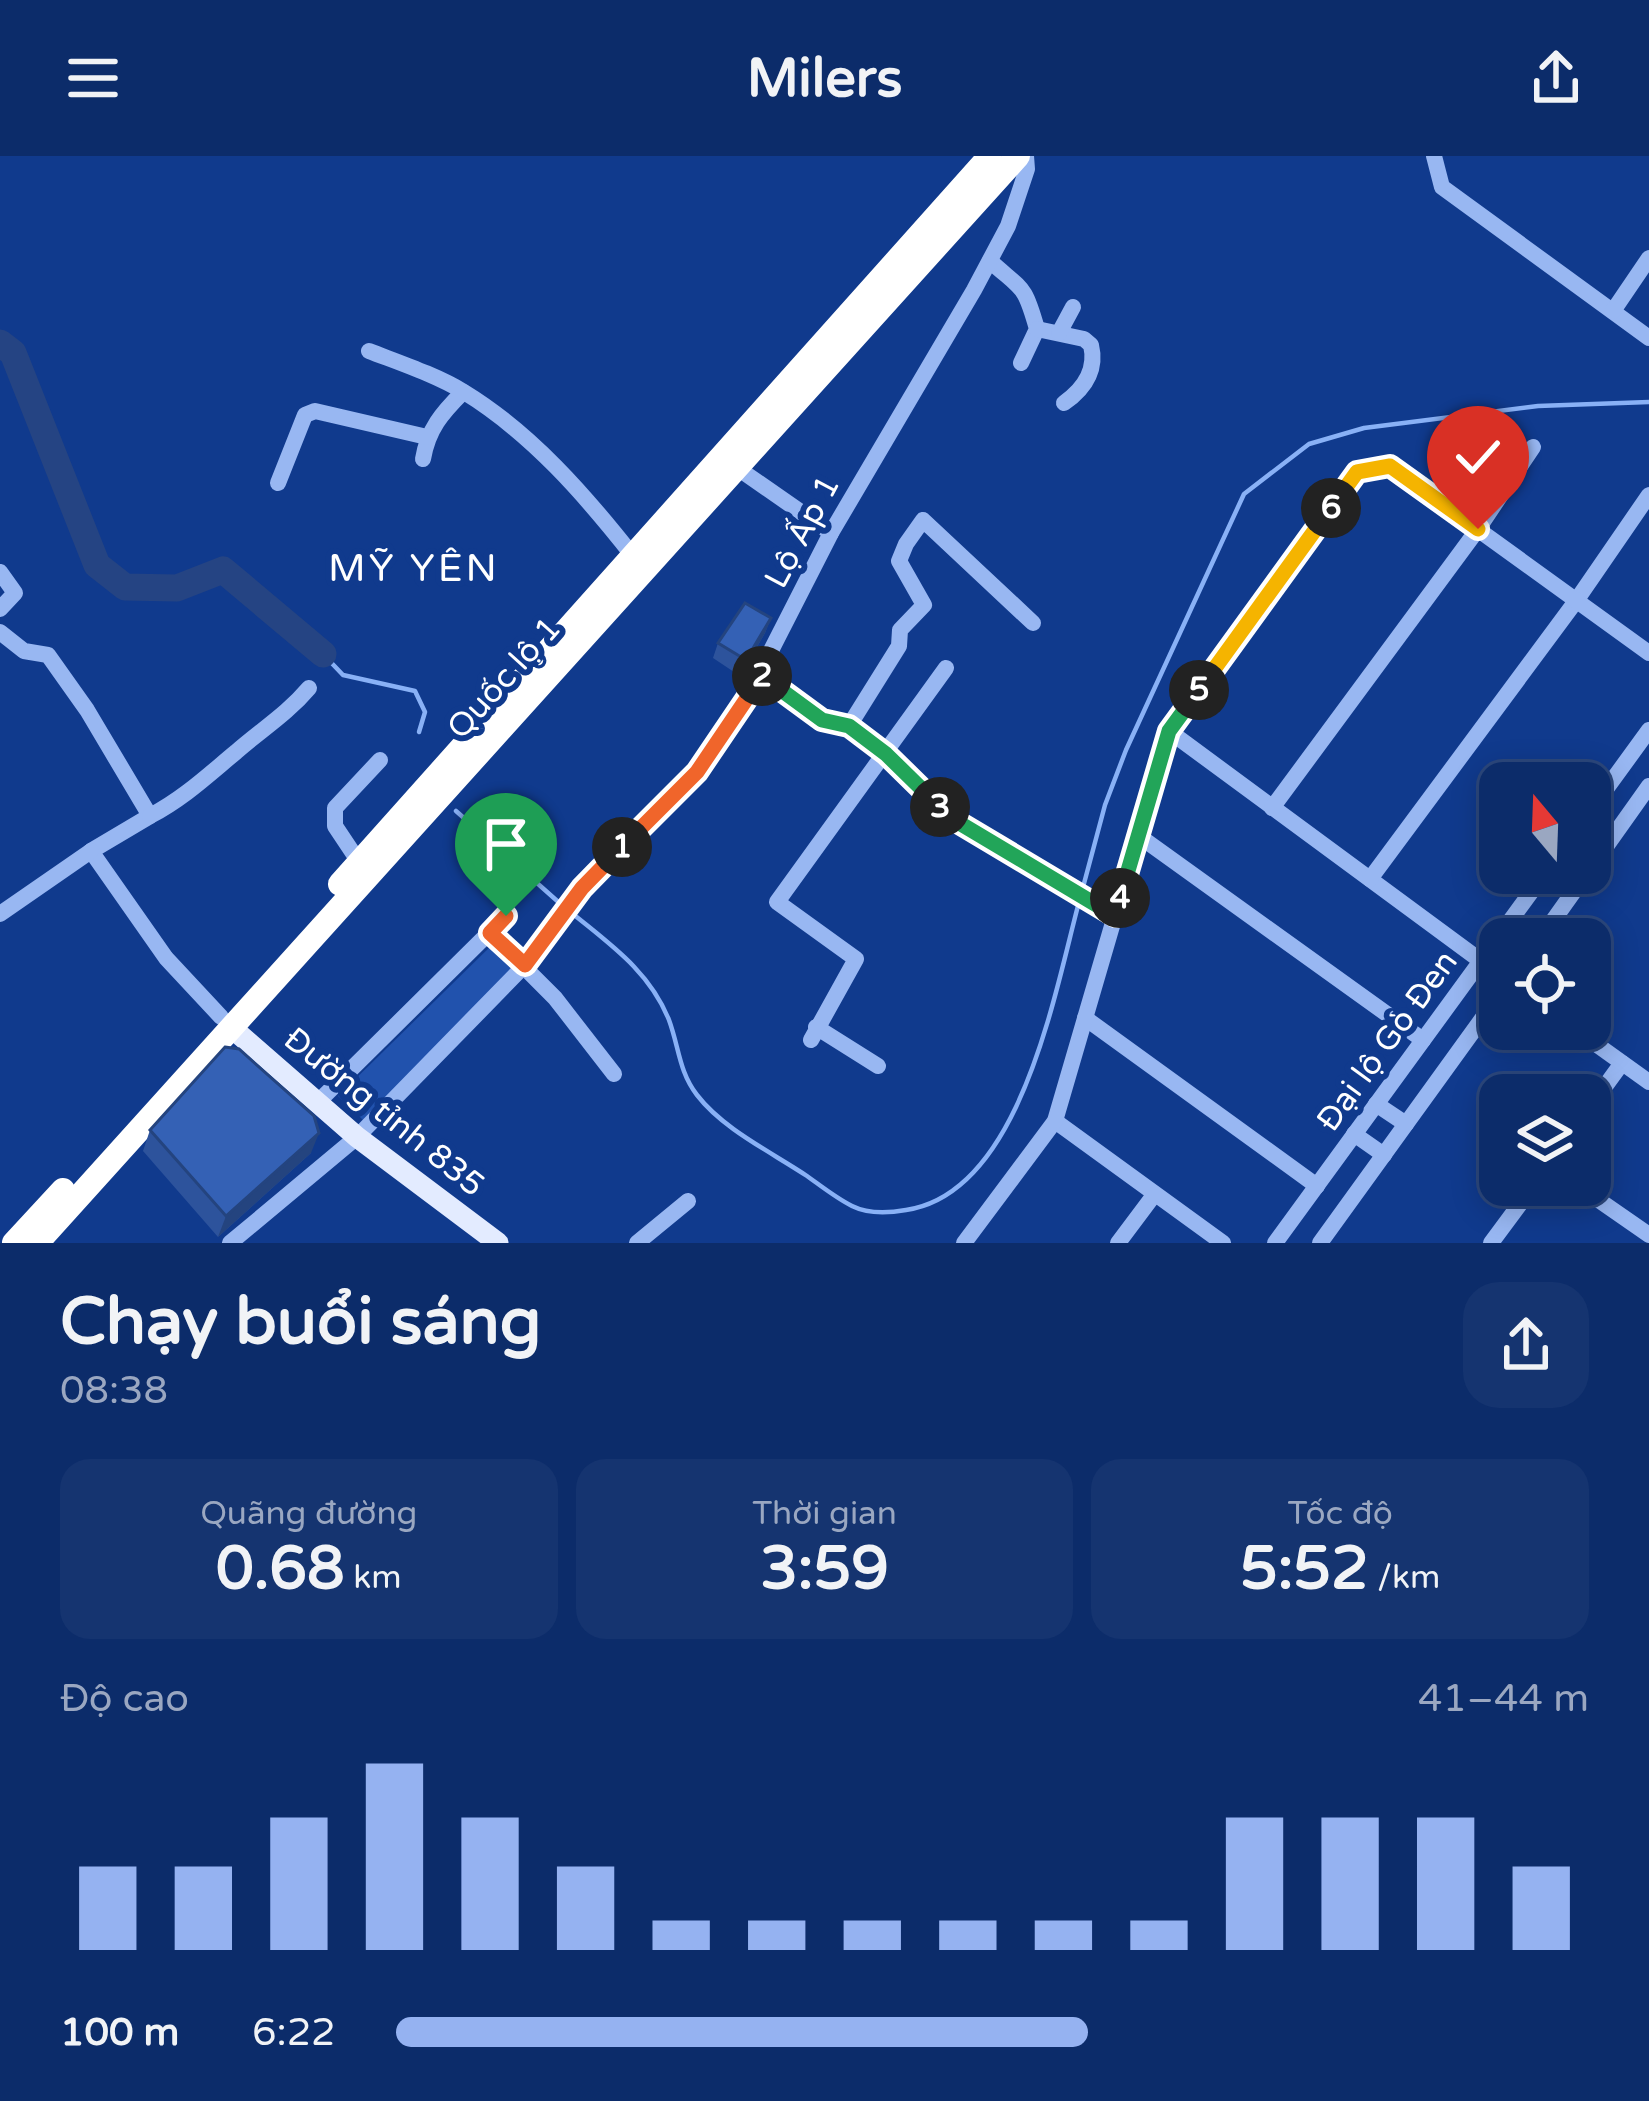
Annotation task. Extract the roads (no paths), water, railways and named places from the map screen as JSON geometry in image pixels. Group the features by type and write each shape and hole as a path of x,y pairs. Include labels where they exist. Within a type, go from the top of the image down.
{"highway":[{"name":"Quốc lộ 1","path":"37,1243 359,862 990,156"},
{"name":"Quốc lộ 1","path":"14,1243 226,1023 1022,156"}],"main road":[{"name":"Đường tỉnh 835","path":"226,1023 316,1103 498,1243"}],"street":[{"name":"Lộ Ấp 1","path":"230,1243 357,1136 525,965 573,901 697,772 759,674 831,533 1008,226 1027,169 1022,156"},
{"path":"1435,156 1442,187 1649,338"},
{"path":"1613,311 1649,258"},
{"path":"990,260 1022,285 1037,329 1021,363"},
{"path":"1059,333 1072,307"},
{"path":"1037,329 1084,339 1094,355 1082,387 1064,403"},
{"path":"369,351 463,392 557,469 633,556"},
{"path":"423,459 427,437 463,392"},
{"path":"278,483 305,415 315,412 427,437"},
{"path":"1272,808 1533,447"},
{"path":"964,1243 1055,1121 1169,731 1357,472 1390,466 1649,653"},
{"path":"736,467 831,533"},
{"path":"1370,879 1649,495"},
{"path":"849,726 899,646 900,630 924,605 899,561 923,520 1033,623"},
{"path":"0,572 15,593 0,609"},
{"path":"0,632 24,651 48,655 150,816"},
{"path":"878,1066 813,1034 856,959 777,902 946,668"},
{"path":"759,674 822,720 849,726 961,824 1115,916"},
{"path":"0,914 212,776 234,753 286,715 309,688"},
{"path":"1611,782 1649,730"},
{"path":"1169,731 1479,960"},
{"path":"359,862 335,826 335,808 380,760"},
{"path":"1611,840 1649,786"},
{"path":"1139,836 1423,1040"},
{"path":"91,851 166,958 226,1023"},
{"path":"316,1103 506,916"},
{"path":"490,933 525,965 614,1073"},
{"name":"Đại lộ Gò Đen","path":"1275,1243 1479,962"},
{"path":"1085,1018 1316,1186"},
{"name":"Đại lộ Gò Đen","path":"1320,1243 1479,1023"},
{"path":"1604,1050 1649,1082"},
{"path":"1611,1078 1622,1063"},
{"path":"1376,1104 1406,1124"},
{"path":"1055,1121 1223,1243"},
{"path":"1354,1134 1384,1155"},
{"path":"1118,1243 1154,1195"},
{"path":"637,1243 688,1201"},
{"path":"1492,1243 1519,1206"},
{"path":"1608,1206 1643,1230 1623,1243"}],"waterway":[{"path":"0,343 13,353 97,565 125,587 177,588 223,570 323,654"},
{"path":"1082,891 1105,805 1126,750 1244,494 1309,444 1364,428 1538,406 1649,402"},
{"path":"323,654 343,675 415,691 425,712 419,732"},
{"path":"456,811 564,907"},
{"path":"573,914 628,961 651,988 669,1020 686,1077 708,1107 846,1203 886,1212 945,1196 978,1168 1004,1130 1043,1036 1079,902"}],"district":[{"name":"MỸ YÊN","path":"414,567"}]}
